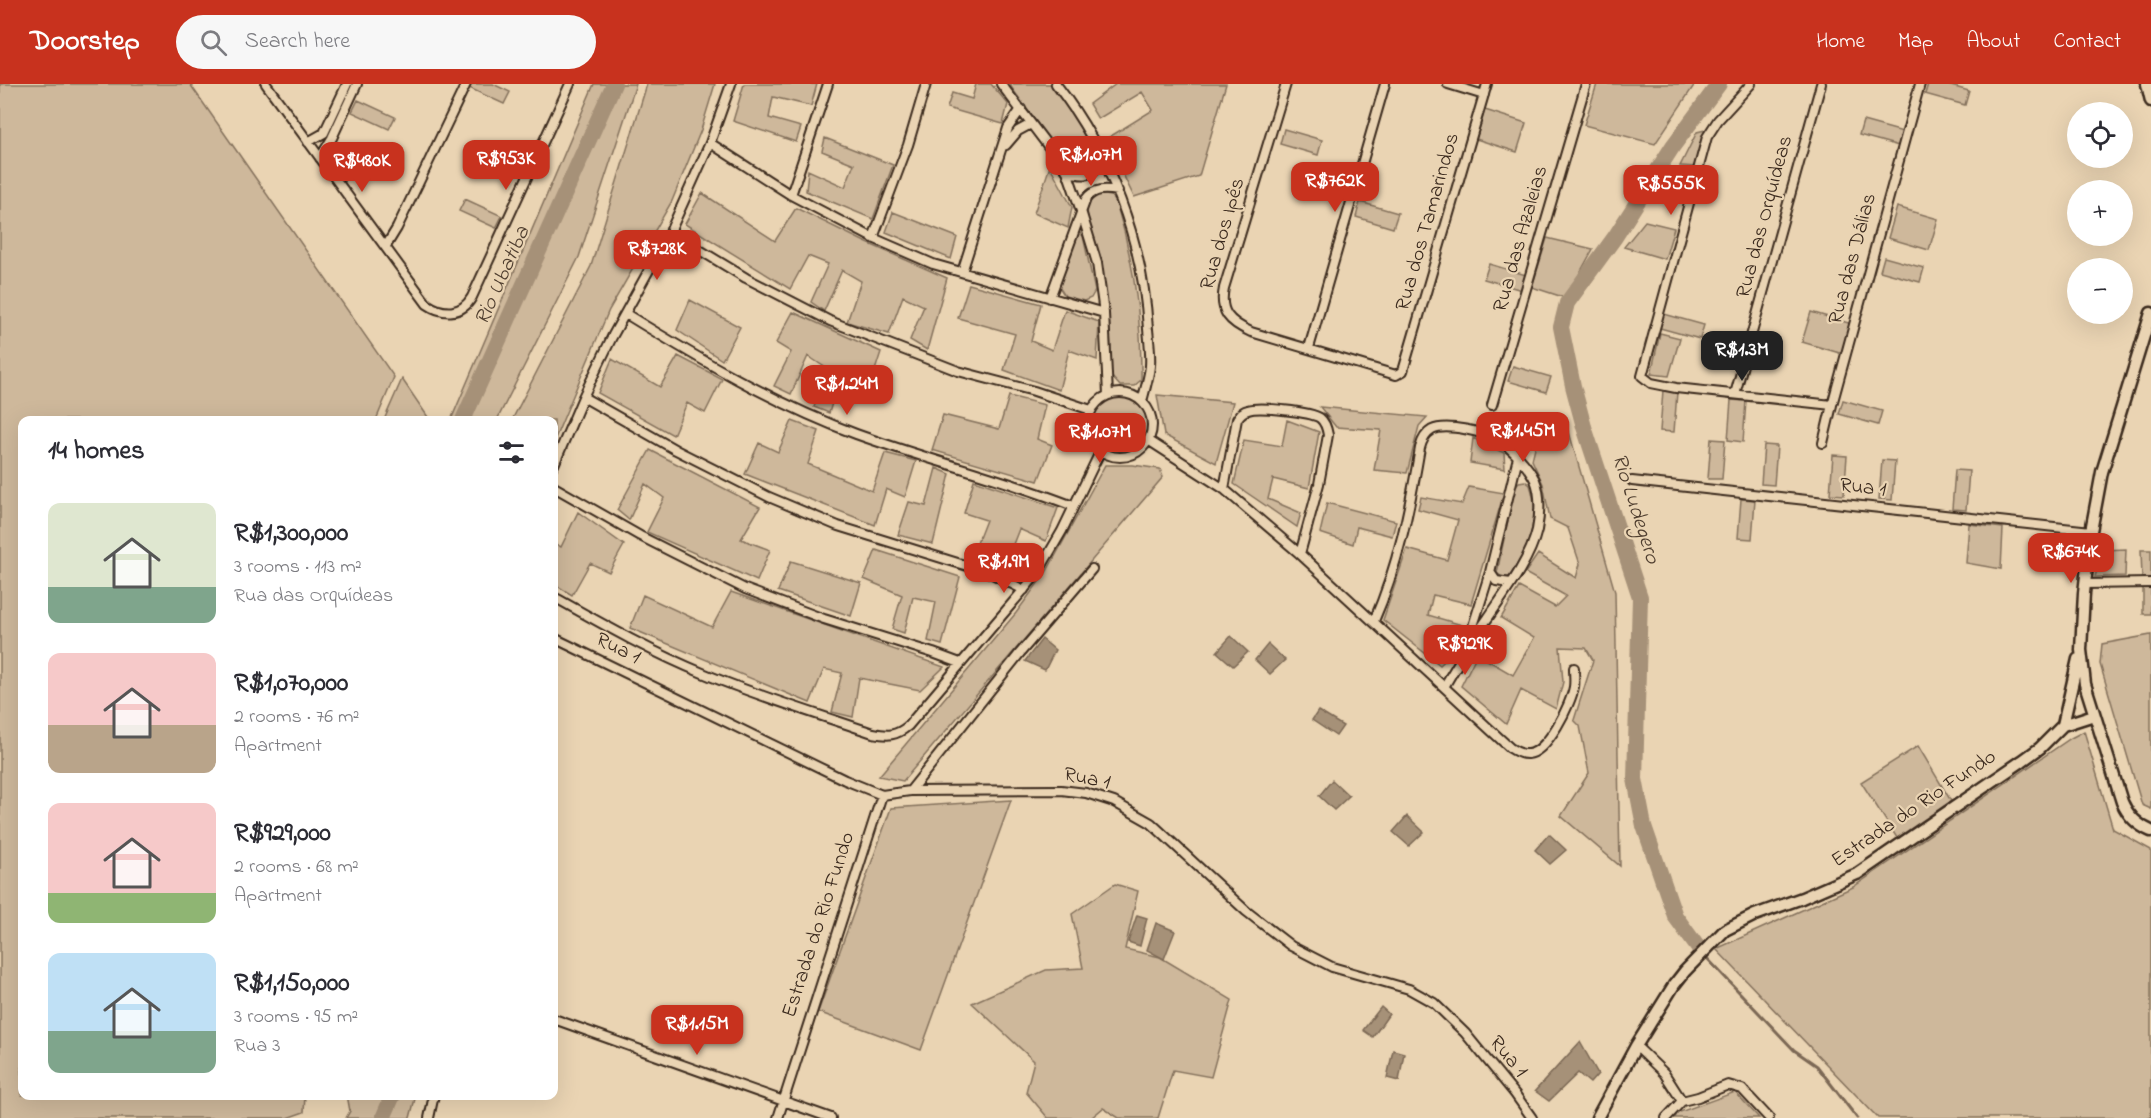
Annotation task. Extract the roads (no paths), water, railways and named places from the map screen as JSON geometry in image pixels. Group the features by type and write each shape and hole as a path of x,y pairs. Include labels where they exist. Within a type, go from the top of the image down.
{"street":[{"path":"266,84 427,304 440,311 456,311 466,305 472,297 570,84"},
{"path":"308,142 324,133 347,84"},
{"path":"320,158 357,84"},
{"path":"386,246 397,228 465,84"},
{"path":"558,455 582,397 670,232 710,143 731,84"},
{"path":"791,195 828,84"},
{"path":"873,238 908,145 926,84"},
{"path":"1000,84 1067,171 1081,211 1097,263 1104,314 1108,395"},
{"path":"1056,84 1093,140 1118,191 1139,260 1147,314 1150,365 1142,401"},
{"name":"Rua dos Ipês","path":"1286,84 1221,300 1227,315 1242,328 1393,375 1400,374 1403,370"},
{"path":"1309,348 1385,84"},
{"path":"1448,84 1484,95"},
{"name":"Rua dos Tamarindos","path":"1403,370 1487,84"},
{"name":"Rua das Azaleias","path":"1492,405 1586,84"},
{"path":"1751,84 1718,120 1707,137 1642,376 1658,385 1832,405"},
{"name":"Rua das Orquídeas","path":"1735,394 1821,84"},
{"name":"Rua das Dálias","path":"1823,444 1920,84"},
{"path":"2147,84 2151,101"},
{"path":"962,272 1008,128 1021,109"},
{"path":"1003,149 1018,131 1031,124"},
{"path":"324,133 332,138"},
{"path":"710,143 791,195 873,238 933,264 1104,314"},
{"path":"1067,171 1087,175 1103,160"},
{"path":"1050,297 1081,211 1090,194 1107,189 1118,191"},
{"path":"670,232 747,278 830,321 958,371 1034,391 1091,410"},
{"path":"2063,725 2081,650 2091,531 2102,472 2151,312"},
{"path":"626,314 705,361 784,403 816,417 896,447 1011,483 1073,506"},
{"path":"1126,393 1142,401 1149,410 1152,430 1142,449 1122,457 1101,450 1093,442 1088,421 1091,410 1096,404 1108,395 1126,393"},
{"path":"582,397 676,450 769,497 838,526 990,573 1024,590"},
{"path":"1224,489 1237,419 1242,412 1254,409 1304,412 1320,419 1328,435 1319,484 1300,554"},
{"path":"1374,621 1388,585 1402,537 1422,441 1425,436 1430,431 1445,427 1476,432 1499,440 1518,457 1535,481 1539,507 1536,532 1511,583 1444,687"},
{"path":"1148,440 1224,489 1374,621 1510,748 1526,755 1539,750 1559,723 1570,702 1574,685 1574,668"},
{"path":"558,599 618,632 702,673 773,700 888,736 901,732 908,726 1037,574 1062,531 1101,450"},
{"path":"1465,652 1490,572 1518,457"},
{"path":"1512,480 1522,475 1535,481"},
{"name":"Rua 1","path":"1632,481 2091,531"},
{"path":"558,489 657,546 745,589 824,619 960,663"},
{"path":"910,791 1020,653 1092,569"},
{"path":"1490,572 1496,581 1511,583"},
{"path":"2085,584 2151,583"},
{"name":"Rua 1","path":"558,640 845,780 882,795 910,791 1061,790 1086,793 1122,806 1151,823 1246,911 1291,946 1332,967 1409,989 1434,1003 1465,1034 1532,1118"},
{"path":"2081,650 2085,684 2126,813 2133,821 2151,831"},
{"name":"Estrada do Rio Fundo","path":"1597,1118 1636,1046 1674,985 1725,930 1743,920 1857,874 2040,748 2063,725 2094,716"},
{"name":"Estrada do Rio Fundo","path":"778,1118 882,795"},
{"path":"558,1020 831,1118"},
{"path":"1636,1046 1664,1073 1682,1101"},
{"path":"1666,1118 1682,1101 1728,1085 1742,1089 1769,1118"},
{"path":"429,1118 433,1100"}],"waterway":[{"name":"Rio Ubatiba","path":"465,416 614,84"},
{"name":"Rio Ludegero","path":"1699,949 1675,916 1644,826 1635,779 1640,597 1584,427 1561,327 1567,303 1615,237 1673,146 1719,84"},
{"path":"1705,956 1794,1050 1817,1066 1857,1118"},
{"name":"Rio Ubatiba","path":"383,1118 391,1100"}]}
